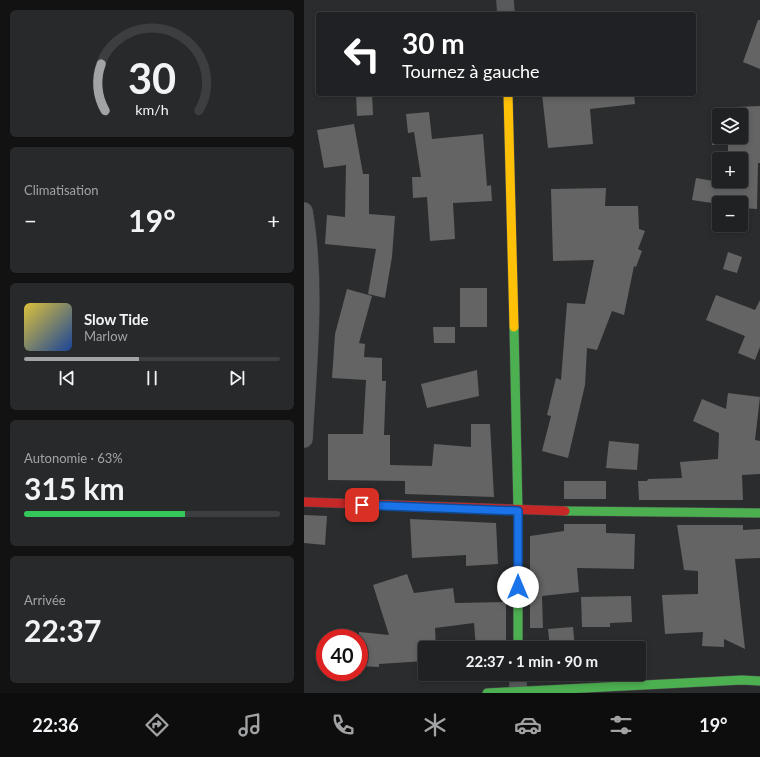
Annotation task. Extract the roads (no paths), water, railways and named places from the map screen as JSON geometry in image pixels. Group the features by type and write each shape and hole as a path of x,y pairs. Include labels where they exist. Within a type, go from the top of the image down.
{"main road":[{"path":"508,96 518,511 518,641"},
{"path":"304,502 518,511 760,513"},
{"path":"488,693 742,680 760,682"}],"street":[{"path":"505,0 506,12"},
{"path":"304,211 310,244 312,284 304,439"},
{"path":"518,681 518,692"}]}
